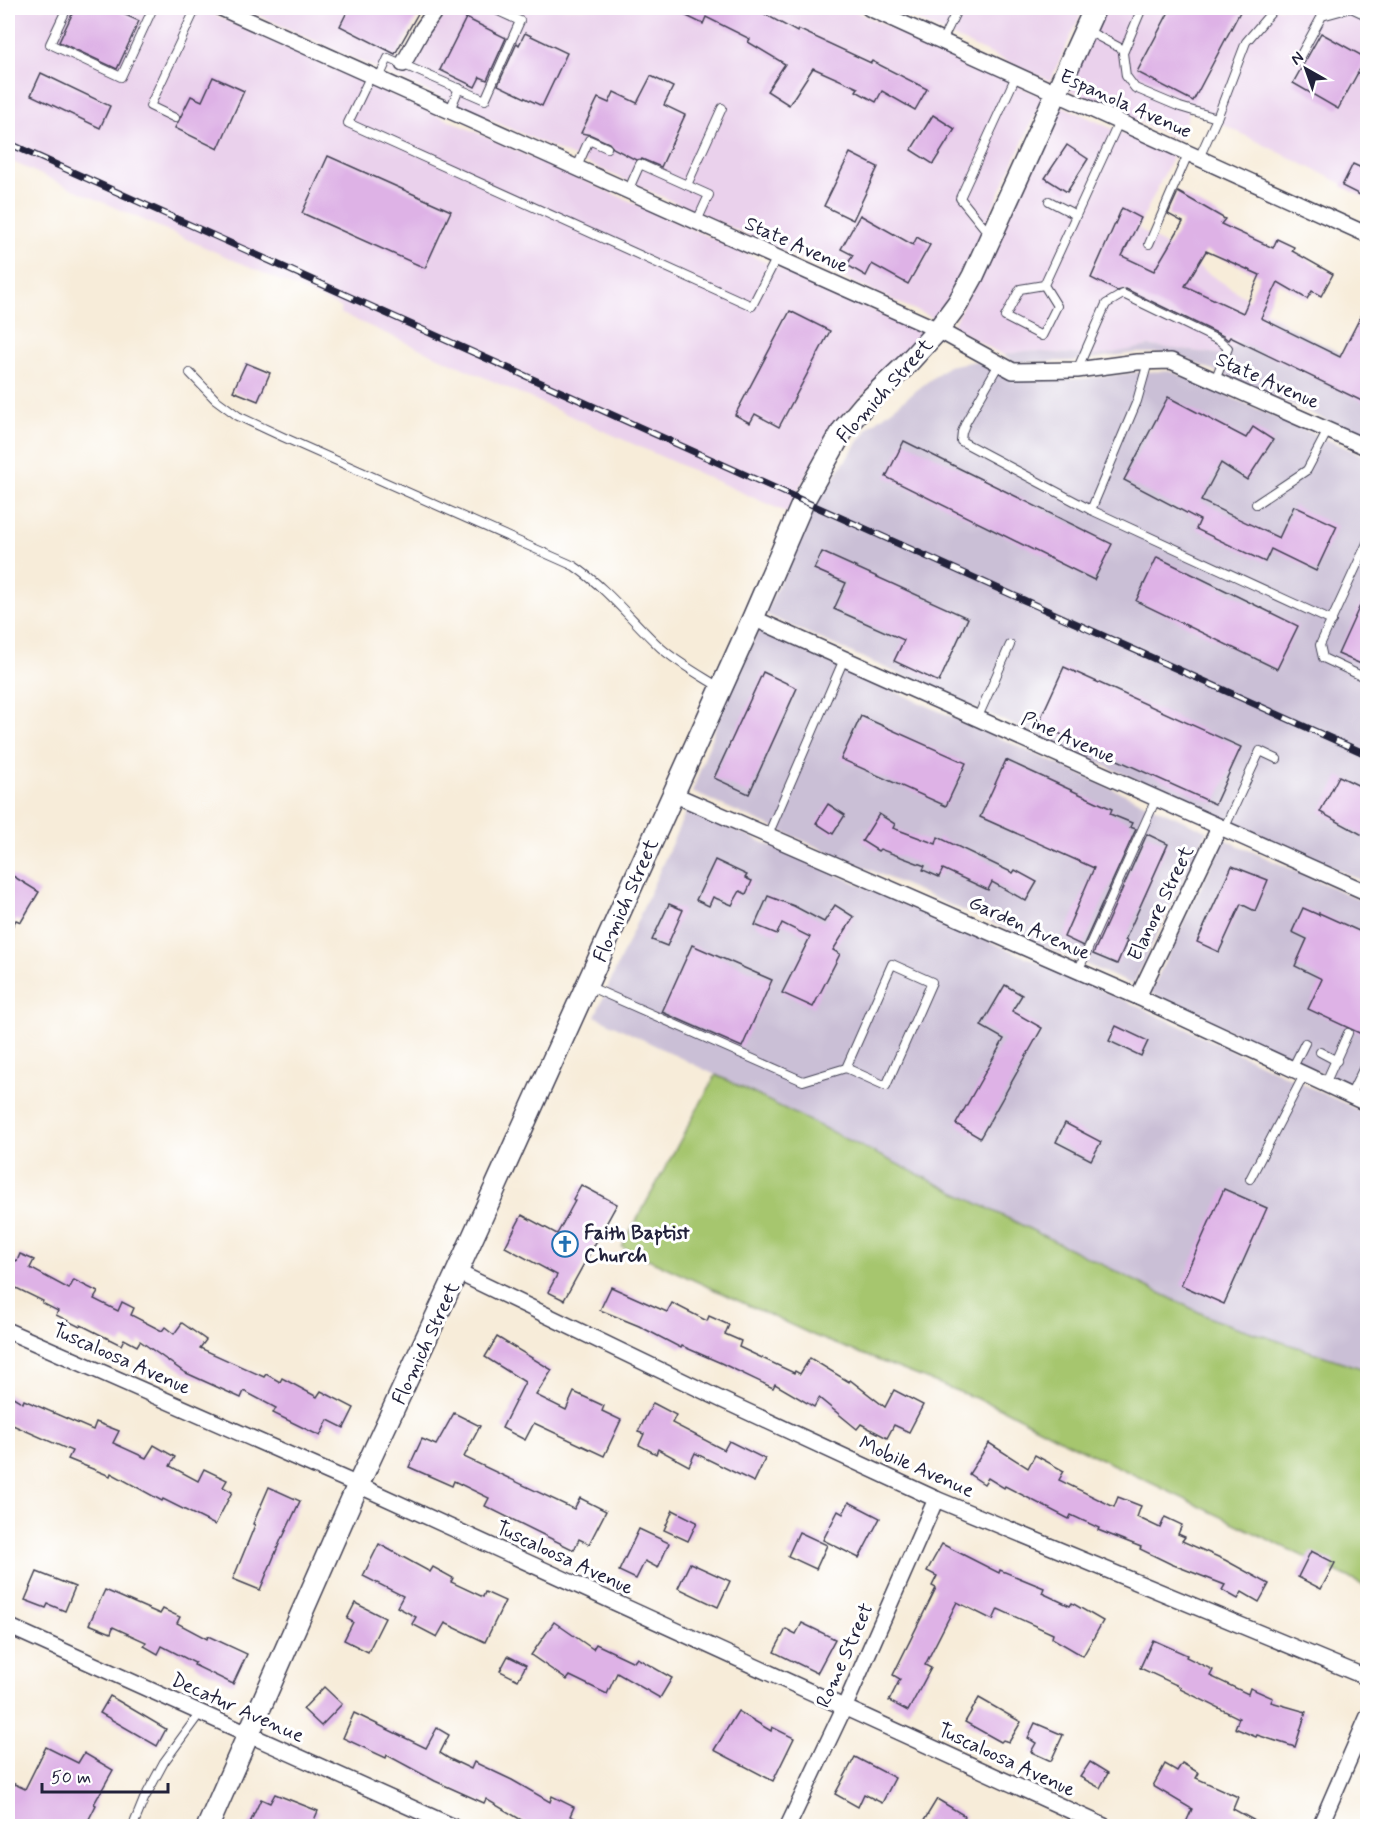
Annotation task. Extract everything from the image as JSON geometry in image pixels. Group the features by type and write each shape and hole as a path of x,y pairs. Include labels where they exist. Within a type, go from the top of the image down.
{"street":[{"name":"State Avenue","path":"221,8 938,330 1013,371 1077,370 1148,362 1171,362 1368,448"},
{"path":"403,64 437,8"},
{"name":"Espanola Avenue","path":"869,8 884,11 1016,76 1368,234"},
{"name":"Flomich Street","path":"208,1827 358,1485 721,689 804,500 837,439 864,405 938,330 968,285 1095,8"},
{"name":"Pine Avenue","path":"753,618 1368,893"},
{"name":"Garden Avenue","path":"673,794 1138,997 1368,1104"},
{"name":"Elanore Street","path":"1138,997 1222,829"},
{"name":"Mobile Avenue","path":"457,1272 720,1399 936,1499 1368,1678"},
{"name":"Tuscaloosa Avenue","path":"8,1331 358,1485 1104,1827"},
{"name":"Rome Street","path":"788,1827 844,1708 936,1499"},
{"name":"Decatur Avenue","path":"8,1626 452,1827"},
{"path":"1320,1827 1368,1716"}],"lane":[{"path":"67,8 50,44 121,76 153,8"},
{"path":"175,118 150,106 196,8"},
{"path":"942,41 958,8"},
{"path":"1142,8 1124,50 1126,76 1136,88 1180,107 1217,118"},
{"path":"1149,244 1194,156 1217,118 1246,42 1275,8"},
{"path":"1298,62 1322,16 1351,8 1368,16"},
{"path":"496,10 520,21 485,100 388,58 348,123 752,306 777,257"},
{"path":"1084,30 1124,50"},
{"path":"991,236 960,198 1016,76"},
{"path":"450,110 459,88"},
{"path":"687,185 722,108"},
{"path":"1044,285 1119,122"},
{"path":"577,167 589,140 607,148"},
{"path":"628,190 640,164 709,195 697,222"},
{"path":"1049,201 1076,215"},
{"path":"1044,285 1057,306 1042,336 1005,317 1020,289 1044,285"},
{"path":"1077,370 1106,304 1123,294 1220,341 1228,348 1215,380"},
{"path":"1091,510 1137,401 1148,362"},
{"path":"999,364 966,422 961,441 1091,510 1332,621"},
{"path":"190,372 214,399 238,416 574,566 608,592 662,648 721,689"},
{"path":"1256,504 1307,470 1328,430"},
{"path":"1368,541 1320,645 1323,658 1368,679"},
{"path":"977,719 1010,645"},
{"path":"768,835 844,659"},
{"path":"1222,829 1260,751 1277,759"},
{"path":"1078,971 1156,799"},
{"path":"586,986 803,1081 846,1068 886,1086 932,982 892,964 846,1068"},
{"path":"1325,1084 1348,1033"},
{"path":"1250,1179 1298,1072 1305,1043"},
{"path":"1320,1052 1337,1061"},
{"path":"1350,1096 1368,1059"},
{"path":"133,1827 144,1799 164,1762 200,1713"}],"shaded area":[{"path":"8,8 199,8 923,333 836,423 800,486 788,513 340,313 342,308 8,160"},
{"path":"242,8 425,8 392,66 407,77 431,33 449,8 848,8 1043,97 964,271 935,319"},
{"path":"890,8 1084,8 1050,81"},
{"path":"1105,8 1367,8 1367,196 1190,108 1179,140 1067,89"},
{"path":"1060,105 1173,156 1138,228 1294,329 1268,316 1226,355 1149,346 1097,356 1027,351 1003,355 952,327"},
{"path":"1267,316 1367,366 1367,438 1173,353 1135,353 1076,361 1014,362 1003,355 1027,351 1097,356 1149,346 1226,355"},
{"path":"976,361 1014,380 1079,379 1171,371 1367,457 1367,883 765,614 814,505 869,427 948,366"},
{"path":"758,630 1207,831 1133,985 692,792 723,707"},
{"path":"687,809 1135,1005 1367,1114 1367,1370 1215,1320 595,1016"},
{"path":"1224,839 1367,903 1367,1095 1150,993"}],"green space":[{"path":"716,1075 1215,1320 1367,1370 1367,1587 1062,1440 1001,1408 815,1336 622,1247"}],"building":[{"path":"75,8 110,8 139,21 117,69 59,42"},
{"path":"349,8 421,8 395,54 340,26"},
{"path":"670,8 754,8 797,32 798,29 871,63 872,61 927,89 915,110 882,91 876,102 856,91 858,88 813,68 789,105 767,91 785,64 748,42 750,39 706,17 703,24"},
{"path":"1171,8 1242,8 1193,101 1137,72"},
{"path":"466,18 506,38 487,80 480,77 475,87 440,70"},
{"path":"525,33 567,53 542,106 498,85 517,43 519,45"},
{"path":"1321,33 1366,58 1338,109 1293,83"},
{"path":"41,73 110,106 100,128 31,95"},
{"path":"651,76 673,87 664,105 685,115 661,167 642,159 636,160 613,148 609,143 581,133 598,98 609,103 614,92 637,103"},
{"path":"213,77 244,91 218,149 175,128 191,96 202,101"},
{"path":"933,115 955,129 933,164 911,150"},
{"path":"1067,145 1088,159 1067,192 1045,178"},
{"path":"850,153 878,167 853,220 824,206"},
{"path":"328,156 451,211 425,268 302,213"},
{"path":"1353,164 1368,171 1368,199 1342,186"},
{"path":"1178,192 1225,219 1221,224 1273,248 1277,239 1294,247 1292,251 1333,274 1321,296 1312,291 1307,299 1278,282 1261,318 1340,357 1368,302 1368,404 1230,337 1228,340 1126,289 1117,291 1091,278 1122,208 1141,218 1122,256 1154,271 1183,222 1168,214","holes":["1206,251 1260,275 1243,313 1185,286"]},
{"path":"860,215 913,245 917,237 930,245 908,284 872,264 866,276 847,265 853,255 841,249"},
{"path":"790,311 830,331 779,427 755,414 750,423 735,415"},
{"path":"246,363 270,373 258,401 233,391"},
{"path":"1168,397 1246,438 1253,427 1273,440 1247,480 1221,463 1201,501 1279,538 1294,506 1337,526 1316,571 1271,549 1265,562 1196,529 1200,520 1124,480"},
{"path":"904,441 1112,544 1094,580 886,477"},
{"path":"822,552 968,618 939,682 894,661 904,640 834,609 846,583 814,569"},
{"path":"1157,557 1298,626 1277,669 1136,601"},
{"path":"1368,588 1368,667 1338,654"},
{"path":"1064,667 1241,747 1215,804 1038,724"},
{"path":"763,672 797,688 749,794 714,778"},
{"path":"861,716 966,763 946,806 841,759"},
{"path":"1006,760 1112,809 1110,814 1132,823 1130,827 1136,829 1083,946 1064,937 1094,868 980,817"},
{"path":"1339,776 1368,790 1368,838 1320,812"},
{"path":"828,804 845,815 833,834 816,823"},
{"path":"879,814 895,824 893,828 936,844 938,837 1013,873 1015,870 1037,882 1026,901 992,882 988,890 943,869 939,877 923,870 925,866 880,849 878,851 862,841"},
{"path":"1147,834 1168,844 1125,940 1127,941 1117,964 1093,954"},
{"path":"715,860 747,875 745,878 752,881 746,894 740,891 732,905 713,897 709,906 696,900"},
{"path":"1232,866 1268,880 1255,911 1241,904 1219,952 1197,942"},
{"path":"8,873 39,892 21,922 16,920 8,934"},
{"path":"768,896 794,906 824,922 835,905 854,917 833,950 840,954 813,1007 782,993 810,937 782,923 777,934 755,925"},
{"path":"669,904 683,910 667,946 652,940"},
{"path":"1303,908 1368,935 1368,1037 1308,1009 1322,979 1295,966 1307,939 1292,932"},
{"path":"692,945 772,980 742,1047 662,1012"},
{"path":"1005,985 1022,995 1012,1011 1042,1028 980,1138 956,1124 1004,1039 981,1026"},
{"path":"1116,1026 1148,1041 1141,1056 1109,1041"},
{"path":"1065,1123 1101,1142 1091,1160 1056,1142"},
{"path":"581,1185 617,1204 564,1300 548,1292 557,1275 505,1247 522,1215 557,1234"},
{"path":"1224,1189 1267,1208 1224,1304 1181,1285"},
{"path":"20,1254 34,1260 30,1268 69,1289 74,1280 98,1292 94,1299 118,1311 122,1302 134,1308 131,1315 162,1331 165,1327 174,1334 182,1323 206,1340 200,1348 264,1377 266,1374 280,1382 282,1378 317,1397 321,1391 354,1408 344,1428 328,1420 320,1436 273,1413 276,1408 244,1391 241,1398 184,1372 140,1341 137,1346 124,1339 121,1345 81,1325 80,1327 56,1315 58,1311 42,1303 43,1301 8,1284 8,1257 17,1261"},
{"path":"611,1287 667,1312 672,1303 707,1321 709,1316 729,1325 725,1334 741,1341 739,1347 794,1373 795,1371 800,1374 810,1358 849,1382 850,1380 885,1407 894,1390 923,1405 909,1432 894,1425 887,1438 861,1424 857,1429 819,1398 814,1407 775,1384 773,1388 600,1310"},
{"path":"497,1337 552,1370 536,1395 566,1410 574,1392 604,1406 602,1411 621,1420 604,1456 534,1423 525,1440 502,1428 525,1382 485,1357"},
{"path":"8,1394 23,1403 24,1400 93,1430 96,1422 119,1431 113,1443 146,1458 154,1445 175,1457 170,1466 198,1481 204,1469 227,1480 223,1487 232,1492 215,1525 163,1499 162,1501 111,1473 110,1476 68,1459 72,1451 8,1423"},
{"path":"653,1403 676,1415 672,1423 724,1450 729,1441 765,1459 754,1482 695,1453 689,1466 658,1449 656,1454 639,1445 644,1434 638,1432"},
{"path":"454,1413 480,1426 464,1457 574,1509 580,1498 606,1511 589,1544 579,1539 574,1550 485,1506 489,1498 454,1481 452,1486 409,1467 422,1439 436,1445"},
{"path":"989,1443 1028,1468 1035,1455 1064,1471 1059,1480 1114,1507 1118,1497 1141,1506 1137,1517 1160,1528 1165,1517 1182,1525 1178,1534 1185,1537 1182,1541 1225,1560 1269,1584 1259,1602 1242,1592 1238,1599 1222,1590 1225,1585 1171,1564 1140,1549 1141,1547 1098,1530 1099,1528 1071,1515 1069,1519 988,1478 984,1484 969,1474"},
{"path":"269,1487 300,1501 260,1590 233,1579"},
{"path":"849,1502 880,1518 859,1558 823,1540 838,1511 843,1514"},
{"path":"673,1510 697,1522 688,1541 664,1530"},
{"path":"639,1529 669,1543 658,1568 645,1561 636,1579 619,1571"},
{"path":"799,1532 827,1545 816,1569 788,1556"},
{"path":"379,1544 430,1572 433,1567 453,1578 451,1582 483,1597 485,1592 505,1601 485,1642 445,1623 437,1637 412,1624 416,1617 397,1607 403,1596 363,1576"},
{"path":"942,1544 999,1573 1000,1570 1044,1588 1042,1593 1070,1606 1072,1603 1103,1621 1083,1656 1052,1638 1053,1634 998,1609 993,1620 957,1602 925,1665 931,1668 908,1711 889,1701 900,1679 893,1675 936,1588 932,1586 937,1576 927,1571"},
{"path":"1311,1551 1335,1563 1321,1589 1298,1577"},
{"path":"690,1563 730,1581 718,1607 678,1588"},
{"path":"37,1572 75,1587 65,1611 48,1604 46,1608 25,1600"},
{"path":"105,1590 160,1614 163,1609 180,1617 177,1623 207,1639 208,1636 247,1654 233,1684 162,1646 158,1654 144,1646 146,1642 113,1627 111,1633 89,1624"},
{"path":"355,1603 385,1618 368,1652 344,1640 353,1622 347,1619"},
{"path":"554,1622 593,1649 596,1644 634,1662 637,1658 672,1678 660,1698 617,1673 607,1694 570,1676 567,1680 531,1655"},
{"path":"802,1623 835,1639 817,1673 774,1652 786,1629 796,1634"},
{"path":"1153,1640 1187,1655 1186,1657 1213,1670 1210,1676 1248,1694 1250,1688 1273,1698 1271,1702 1306,1712 1295,1747 1257,1735 1256,1737 1235,1728 1239,1718 1140,1668"},
{"path":"508,1656 526,1665 518,1680 500,1671"},
{"path":"324,1687 342,1704 321,1726 303,1709"},
{"path":"110,1696 166,1729 157,1746 100,1713"},
{"path":"979,1698 1021,1722 1009,1742 1003,1740 1001,1742 965,1722"},
{"path":"738,1711 771,1731 772,1727 794,1738 773,1781 714,1750"},
{"path":"354,1713 426,1748 437,1728 449,1735 440,1753 471,1769 474,1762 550,1802 552,1796 574,1807 570,1816 593,1827 533,1827 486,1799 484,1803 435,1781 387,1755 386,1758 343,1738"},
{"path":"1035,1723 1063,1735 1051,1761 1031,1752 1036,1743 1028,1738"},
{"path":"46,1747 78,1763 84,1753 113,1770 94,1804 96,1805 85,1827 8,1827 8,1781 25,1789"},
{"path":"855,1757 895,1778 882,1803 864,1794 858,1807 835,1794"},
{"path":"1090,1762 1108,1773 1100,1788 1080,1777"},
{"path":"1182,1763 1199,1773 1196,1778 1238,1797 1233,1809 1266,1827 1184,1827 1192,1809 1153,1786 1165,1764 1177,1771"},
{"path":"275,1794 318,1811 311,1827 248,1827 261,1799 270,1803"},
{"path":"937,1799 965,1816 958,1827 920,1827"}],"railway":[{"path":"8,143 1368,755"}],"place":[{"name":"Faith Baptist Church","path":"565,1244"}]}
